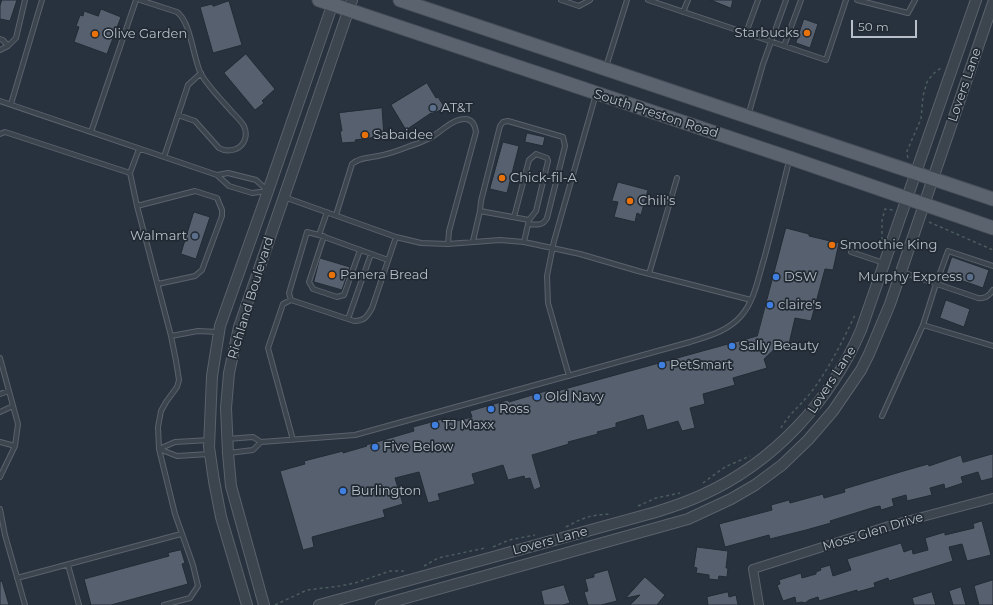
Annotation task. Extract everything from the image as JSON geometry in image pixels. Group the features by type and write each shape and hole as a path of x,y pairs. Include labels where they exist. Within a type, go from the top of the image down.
{"main road":[{"name":"South Preston Road","path":"319,0 350,5 596,94 924,203 993,228"},
{"name":"South Preston Road","path":"400,0 932,180 993,199"}],"street":[{"name":"Lovers Lane","path":"319,605 656,512 703,495 736,477 784,441 821,400 853,350 870,308 976,0"},
{"name":"Richland Boulevard","path":"247,605 221,517 214,481 210,454 212,376 220,326 333,2"},
{"name":"Lovers Lane","path":"381,605 675,524 720,506 755,485 782,465 808,440 833,412 870,354 901,272 993,3"},
{"name":"Richland Boulevard","path":"264,605 231,486 226,439 229,373 240,327 284,196 312,120 350,5"},
{"path":"268,191 284,196"},
{"path":"210,440 226,439"},
{"path":"210,454 228,453"},
{"name":"Moss Glen Drive","path":"759,605 753,569 892,525 993,498"}],"lane":[{"path":"0,50 8,46 16,38 25,0"},
{"path":"12,104 42,0"},
{"path":"91,132 136,0"},
{"path":"140,0 182,15 201,74 244,126 246,132 244,142 235,149 222,150 195,121 178,114"},
{"path":"561,0 579,6 590,0"},
{"path":"606,69 627,0"},
{"path":"648,0 826,60 846,0"},
{"path":"746,33 758,0"},
{"path":"748,117 771,42 786,0"},
{"path":"784,46 801,0"},
{"path":"857,0 908,13 915,0"},
{"path":"683,12 686,1"},
{"path":"0,39 3,40 8,46"},
{"path":"164,157 188,85 201,74"},
{"path":"568,376 548,303 547,276 553,247 596,94"},
{"path":"0,101 217,175 229,186 252,193 268,191"},
{"path":"336,215 352,164 357,160 378,156 410,146 431,138 452,123 466,119 471,121 475,126 476,132 449,231 448,244"},
{"path":"473,241 481,201 500,126 503,122 508,121 563,137 565,146 545,222 535,225 514,217 480,211"},
{"path":"0,134 5,132 130,173"},
{"path":"139,149 130,173 137,206 171,336 179,380 177,387 161,411 158,427 159,448 175,514 193,565 198,586 190,598 164,605"},
{"path":"514,217 528,160 536,154 547,158 548,161 536,212 528,222 524,242"},
{"path":"226,439 253,437 261,442 355,435 714,334 735,322 744,312 751,300 772,230 790,158"},
{"path":"217,175 228,173 256,180 268,191"},
{"path":"649,274 677,178"},
{"path":"137,206 195,191 217,198 222,210 222,216 202,270 195,276 158,284"},
{"path":"284,196 396,237 420,243 448,244 500,240 524,242 553,247 649,274 751,300"},
{"path":"319,234 327,212"},
{"path":"291,300 289,293 307,232 319,234 388,260"},
{"path":"324,236 309,282 312,289 337,297 344,295 360,250"},
{"path":"293,440 268,348 283,304 291,300 348,319 360,321 367,318 372,308 396,237"},
{"path":"882,416 923,325 948,251 993,266"},
{"path":"850,252 885,264"},
{"path":"348,319 371,254"},
{"path":"901,272 983,299 993,290"},
{"path":"923,325 993,346"},
{"path":"171,336 198,332 219,332"},
{"path":"0,358 18,424 15,446 0,477"},
{"path":"0,394 9,391"},
{"path":"0,412 13,406"},
{"path":"159,448 175,442 210,440"},
{"path":"0,442 15,446"},
{"path":"228,453 253,450 261,442"},
{"path":"159,448 177,456 210,454"},
{"path":"0,509 25,605"},
{"path":"17,578 181,534"},
{"path":"68,565 79,605"}],"path":[{"path":"909,157 907,151 921,119 923,96 927,82 933,74 944,66"},
{"path":"881,245 883,213 885,209 891,210"},
{"path":"932,223 993,250"},
{"path":"780,430 786,418 806,399 817,383 836,353 857,311"},
{"path":"702,484 726,467 752,454"},
{"path":"638,506 656,498 686,491"},
{"path":"564,527 583,518 597,515 615,514"},
{"path":"419,568 438,558 491,548 509,540 540,534"},
{"path":"275,605 307,590 355,583 390,571 406,571"}],"building":[{"path":"2,0 17,0 10,21 0,19 0,6"},
{"path":"711,0 733,0 731,8"},
{"path":"229,1 242,45 213,53 200,7 212,4 213,6"},
{"name":"Olive Garden","path":"101,9 121,17 107,54 74,42 79,27 76,26 80,15 83,16 84,11 98,16"},
{"path":"804,19 818,24 810,48 796,43"},
{"path":"246,54 275,89 262,101 264,103 255,110 224,73"},
{"path":"427,83 436,98 438,97 445,108 432,114 431,113 406,130 391,105"},
{"path":"382,108 384,136 355,140 356,142 342,143 339,113"},
{"path":"527,133 545,137 543,146 525,142"},
{"name":"Chick-fil-A","path":"503,142 519,146 507,193 490,189"},
{"name":"Chili's","path":"618,182 648,190 641,215 637,213 635,222 614,217 618,202 612,201"},
{"name":"Walmart","path":"194,212 210,217 196,259 181,254"},
{"path":"786,228 809,234 809,236 839,243 833,270 825,269 811,321 795,318 789,344 781,343 764,359 767,368 733,378 735,385 703,394 705,404 690,408 695,428 682,431 678,421 647,430 643,415 616,423 616,427 597,432 598,434 568,442 569,444 532,455 541,487 534,490 530,478 525,479 524,476 508,480 503,465 472,474 475,484 438,494 440,500 428,503 419,472 395,478 403,504 383,510 385,517 312,537 314,547 303,550 280,471 305,464 304,461 343,451 343,453 414,431 413,427 450,417 452,422 472,417 470,411 508,400 509,402 549,390 550,393 757,336"},
{"path":"952,257 989,270 983,288 946,275"},
{"name":"Panera Bread","path":"320,258 350,267 342,290 314,282"},
{"path":"946,300 970,309 964,327 940,318"},
{"path":"993,454 993,478 981,481 978,472 961,477 963,483 945,489 944,484 930,488 932,495 907,501 906,495 892,499 894,506 881,510 880,506 875,507 830,521 831,523 806,530 770,539 769,535 725,547 719,524 772,510 771,505 789,500 790,503 823,494 824,498 845,492 844,489 928,464 929,466 961,455 963,462"},
{"path":"982,521 991,555 967,561 962,544 949,547 953,561 889,581 888,578 874,583 875,587 857,592 857,590 819,601 818,597 805,603 796,603 795,597 783,601 777,585 780,584 779,580 801,573 802,578 816,574 816,572 821,570 820,568 830,565 833,576 851,570 847,559 901,543 904,552 912,549 913,554 928,550 925,538 945,532 945,535 974,528 973,524"},
{"path":"697,547 728,551 726,568 728,568 727,577 719,576 718,580 709,579 709,575 696,573 697,568 694,567"},
{"path":"181,550 185,563 182,564 188,584 111,605 91,605 84,579 169,556 168,553"},
{"path":"608,570 617,601 601,605 588,605 584,592 588,591 585,579 594,577 594,574"},
{"path":"645,577 665,595 657,605 630,605 640,595 626,598"},
{"path":"993,580 993,605 979,605 974,586"},
{"path":"2,581 9,605 0,605 0,582"},
{"path":"564,585 570,603 563,605 544,605 541,591"},
{"path":"961,587 966,605 953,605 949,591"},
{"path":"728,592 729,597 736,595 738,605 708,605 707,597"},
{"path":"932,592 936,605 914,605 912,598"}],"place":[{"name":"Starbucks","path":"807,33"},
{"name":"Olive Garden","path":"95,34"},
{"name":"AT&T","path":"433,108"},
{"name":"Sabaidee","path":"365,135"},
{"name":"Chick-fil-A","path":"502,178"},
{"name":"Chili's","path":"630,201"},
{"name":"Walmart","path":"195,236"},
{"name":"Smoothie King","path":"832,245"},
{"name":"Panera Bread","path":"332,275"},
{"name":"DSW","path":"776,277"},
{"name":"Murphy Express","path":"970,277"},
{"name":"claire's","path":"770,305"},
{"name":"Sally Beauty","path":"732,346"},
{"name":"PetSmart","path":"662,365"},
{"name":"Old Navy","path":"537,397"},
{"name":"Ross","path":"491,409"},
{"name":"TJ Maxx","path":"435,425"},
{"name":"Five Below","path":"375,447"},
{"name":"Burlington","path":"343,491"}]}
